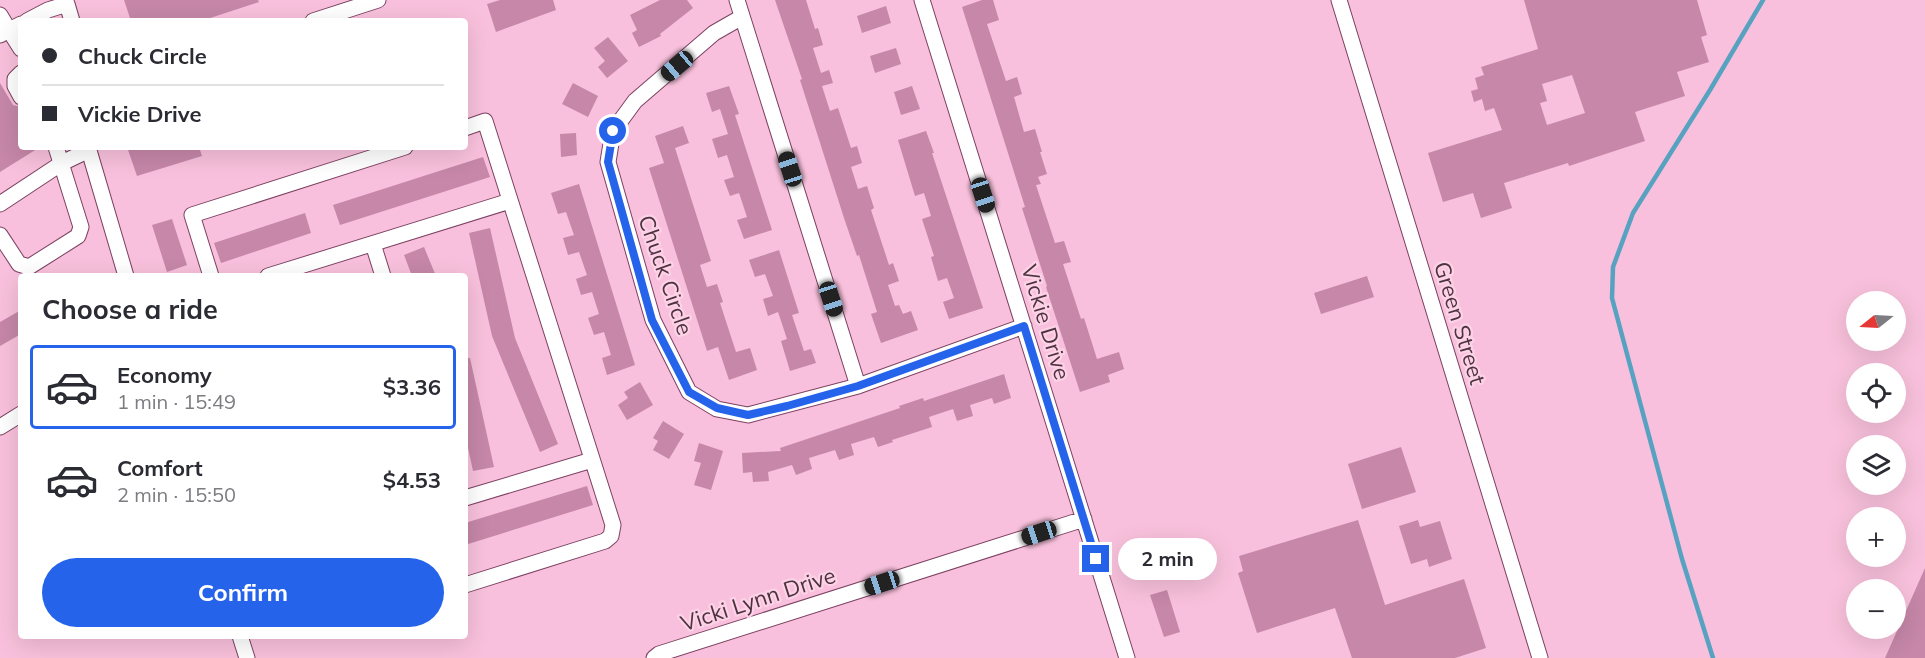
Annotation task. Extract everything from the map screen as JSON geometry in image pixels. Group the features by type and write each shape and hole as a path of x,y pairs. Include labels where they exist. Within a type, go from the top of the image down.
{"street":[{"path":"322,18 378,0"},
{"path":"737,0 858,386"},
{"name":"Vickie Drive","path":"922,0 1127,658"},
{"name":"Green Street","path":"1340,0 1540,658"},
{"path":"33,18 67,4 71,18"},
{"path":"0,15 18,44"},
{"name":"Chuck Circle","path":"742,16 714,33 635,101 613,131 608,162 652,320 689,392 717,408 748,415 858,386 1024,326"},
{"path":"18,76 15,79 15,86 18,92"},
{"path":"468,127 485,121 613,525 610,536 605,541 468,584"},
{"path":"0,235 19,264 29,267 78,237 81,227 57,150"},
{"path":"0,204 62,163 87,150"},
{"path":"89,150 125,273"},
{"path":"210,273 192,215 396,150"},
{"path":"278,273 510,201"},
{"path":"373,244 382,273"},
{"path":"0,427 18,416"},
{"path":"468,497 592,460"},
{"name":"Vicki Lynn Drive","path":"654,658 658,654 1084,519"},
{"path":"241,639 247,658"}],"building":[{"path":"124,0 258,0 259,2 210,18 130,18"},
{"path":"500,0 553,0 556,10 496,32 487,4"},
{"path":"660,0 687,0 693,8 660,34 661,36 639,47 632,33 637,30 630,15"},
{"path":"775,0 806,0 815,29 818,28 823,45 813,48 821,73 829,70 833,83 822,86 830,111 838,108 851,148 857,146 862,163 851,167 858,189 867,186 874,208 871,210 889,265 893,263 899,281 888,285 895,306 899,305 903,314 911,311 918,330 881,343 871,314 877,312 859,255 857,256 844,218 800,80 802,79"},
{"path":"982,0 993,0 999,20 987,24 1006,81 1017,77 1022,94 1014,97 1024,132 1035,129 1047,174 1038,177 1041,184 1036,185 1055,243 1064,241 1071,262 1063,264 1081,319 1084,318 1097,359 1119,352 1124,369 1108,375 1110,382 1080,392 962,7"},
{"path":"1524,0 1697,0 1707,35 1701,37 1709,62 1677,72 1685,96 1635,112 1645,141 1569,166 1568,163 1504,183 1512,208 1481,218 1473,193 1443,202 1428,153 1502,130 1494,108 1485,111 1482,99 1474,102 1471,91 1478,89 1475,78 1484,75 1481,67 1538,49","holes":["1572,75 1585,113 1547,125 1540,103 1547,101 1542,84"]},
{"path":"886,6 891,23 862,33 857,16"},
{"path":"608,37 628,61 607,78 598,67 605,61 594,48"},
{"path":"896,48 901,64 875,73 870,56"},
{"path":"0,83 13,105 18,106 18,150 35,150 0,172"},
{"path":"573,83 598,96 588,117 562,104"},
{"path":"729,86 739,114 735,115 772,230 744,239 737,220 747,217 739,193 730,196 724,180 734,177 727,155 718,158 712,139 728,134 720,109 712,112 706,93"},
{"path":"912,86 920,109 901,115 894,92"},
{"path":"683,126 689,143 675,148 711,261 700,265 707,287 717,284 723,302 720,303 736,352 750,348 757,370 729,380 718,347 707,351 649,168 664,163 655,136"},
{"path":"926,131 983,308 949,319 943,302 954,298 947,278 938,281 931,257 934,256 922,219 931,216 924,193 915,196 898,140"},
{"path":"576,133 577,155 561,157 560,134"},
{"path":"128,150 200,150 202,156 137,176"},
{"path":"483,157 490,177 340,225 333,205"},
{"path":"579,184 635,365 607,375 602,358 611,355 604,332 594,335 588,318 599,314 592,292 581,295 576,279 587,275 579,252 568,255 563,238 574,235 566,212 558,214 551,193"},
{"path":"305,213 311,233 221,263 214,243"},
{"path":"172,219 187,265 167,272 152,225"},
{"path":"490,228 515,338 558,444 540,452 492,336 469,233"},
{"path":"424,247 435,273 411,273 404,255"},
{"path":"779,250 799,313 792,315 804,351 811,349 816,363 790,371 781,341 787,339 778,312 768,316 763,299 773,296 765,274 755,277 749,260"},
{"path":"1367,276 1374,297 1321,314 1314,293"},
{"path":"18,312 18,336 0,346 0,322"},
{"path":"468,358 470,358 494,467 473,471 468,448"},
{"path":"1004,374 1011,398 994,404 992,398 970,405 973,416 957,421 953,409 929,417 932,427 892,440 893,442 878,447 874,437 851,444 854,455 839,460 835,450 809,458 812,469 796,475 792,465 768,472 769,481 753,482 752,472 743,473 742,453 781,451 780,448 900,408 899,406 923,398 924,401"},
{"path":"640,382 653,405 627,420 618,405 628,398 624,392"},
{"path":"663,421 684,434 669,459 653,450 658,441 653,438"},
{"path":"699,443 723,451 711,490 694,485 701,463 694,461"},
{"path":"1401,447 1416,492 1362,509 1348,464"},
{"path":"587,486 593,505 468,544 468,522"},
{"path":"1358,520 1385,605 1464,579 1486,648 1455,658 1352,658 1335,608 1257,633 1238,573 1243,571 1239,556"},
{"path":"1418,520 1420,527 1440,521 1452,559 1429,567 1427,559 1411,564 1399,526"},
{"path":"1154,559 1157,570 1137,578 1133,566"},
{"path":"1925,568 1925,658 1885,658 1893,639 1906,639 1906,611"},
{"path":"1167,590 1180,632 1164,637 1150,595"}],"waterway":[{"path":"1713,658 1682,559 1612,298 1613,267 1633,213 1763,0"}],"route":[{"path":"613,131 608,162 652,320 689,392 717,408 748,415 858,386 1024,326 1096,559"}]}
